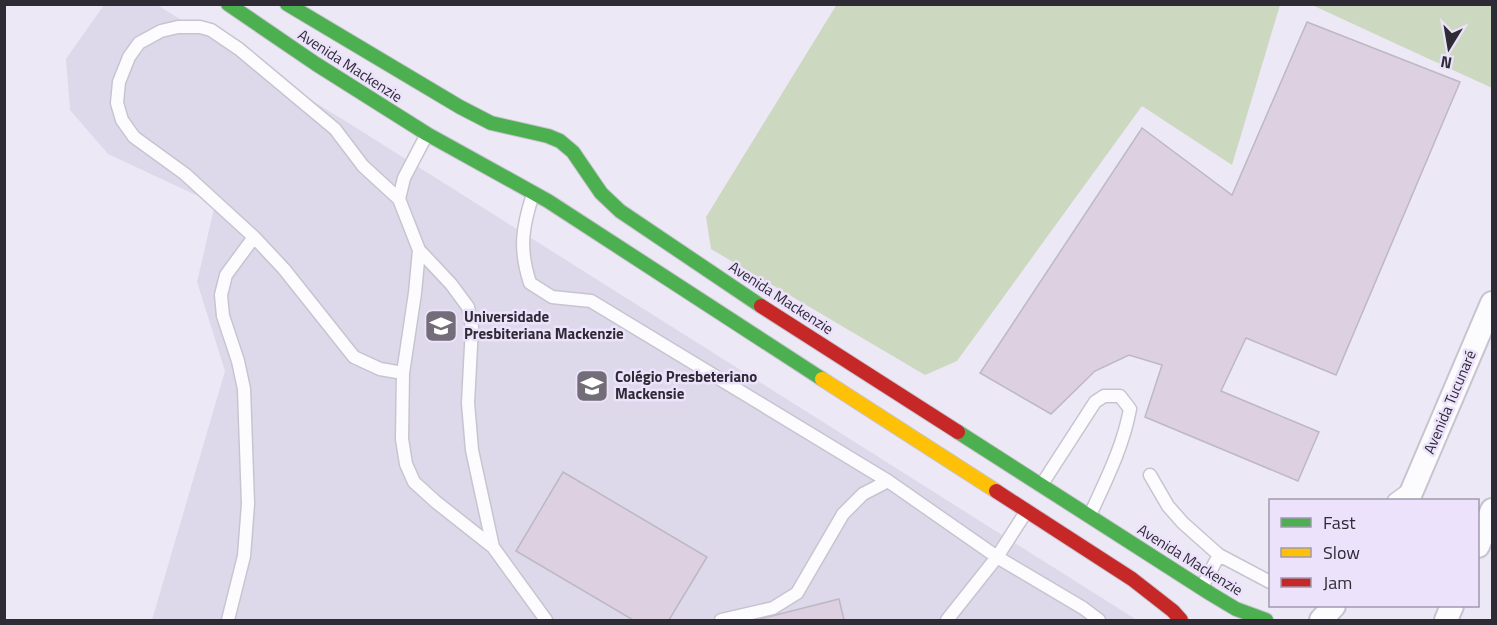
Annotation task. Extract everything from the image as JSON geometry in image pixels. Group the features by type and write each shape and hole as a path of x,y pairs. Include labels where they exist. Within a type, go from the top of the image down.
{"main road":[{"name":"Avenida Mackenzie","path":"228,4 316,64 427,134 548,201 1027,511 1132,579 1173,611 1181,621"},
{"name":"Avenida Mackenzie","path":"287,4 470,113 491,123 548,136 560,141 573,152 601,193 620,211 761,306 1202,588 1236,609 1266,621"},
{"path":"528,147 533,141 548,136"},
{"path":"548,201 559,197 568,187 576,174 578,159"},
{"path":"520,166 528,189"}],"street":[{"name":"Avenida Tucunaré","path":"1405,497 1492,303"},
{"path":"1479,543 1492,510"},
{"path":"1320,621 1333,607"},
{"path":"1446,621 1452,607"}],"lane":[{"path":"403,373 380,369 354,357 284,269 254,237 185,174 134,137 123,120 117,103 119,82 129,57 139,43 161,31 178,27 200,27 211,30 239,49 335,129 363,166 399,199 419,250 451,284 468,307 472,327 468,403 472,450 493,547"},
{"path":"399,199 404,178 427,134"},
{"path":"528,189 523,224 522,257 530,283 552,297 591,301 888,482 997,557 1083,608 1099,621"},
{"path":"228,621 243,556 248,504 244,389 238,361 223,316 221,295 226,275 254,237"},
{"path":"419,250 403,373 402,439 406,464 414,482 493,547 546,621"},
{"path":"1041,485 1095,402 1104,396 1120,396 1130,409 1126,430 1115,463 1089,516"},
{"path":"1150,475 1168,506 1183,523 1219,555 1269,581"},
{"path":"721,621 774,609 797,593 843,514 862,494 888,482"},
{"path":"947,621 997,557 1027,511"},
{"path":"1202,588 1219,555"}],"shaded area":[{"name":"Universidade Presbiteriana Mackenzie","path":"104,5 157,5 355,127 1137,620 152,620 225,371 197,282 215,204 108,154 70,110 66,59"}],"green space":[{"path":"837,4 1280,5 1232,165 1142,106 957,361 925,375 711,249 706,217"},
{"path":"1312,5 1492,5 1492,88"}],"building":[{"path":"1307,22 1460,82 1336,375 1246,338 1221,391 1319,432 1298,481 1145,417 1162,365 1129,355 1095,371 1051,414 980,373 1142,128 1232,195"},
{"path":"563,472 707,557 669,620 633,620 516,551"},
{"path":"839,599 844,620 756,620"}],"traffic: fast":[{"path":"228,4 316,64 427,134 548,201 822,379"},
{"path":"287,4 491,123 548,136 560,141 573,152 601,193 620,211 761,306"},
{"path":"958,432 1211,594 1236,609 1266,620"}],"traffic: slow":[{"path":"822,379 996,491"}],"traffic: jam":[{"path":"761,306 958,432"},
{"path":"996,491 1132,579 1181,620"}],"place":[{"name":"Universidade Presbiteriana Mackenzie","path":"441,326"},
{"name":"Colégio Presbeteriano Mackensie","path":"592,386"}]}
